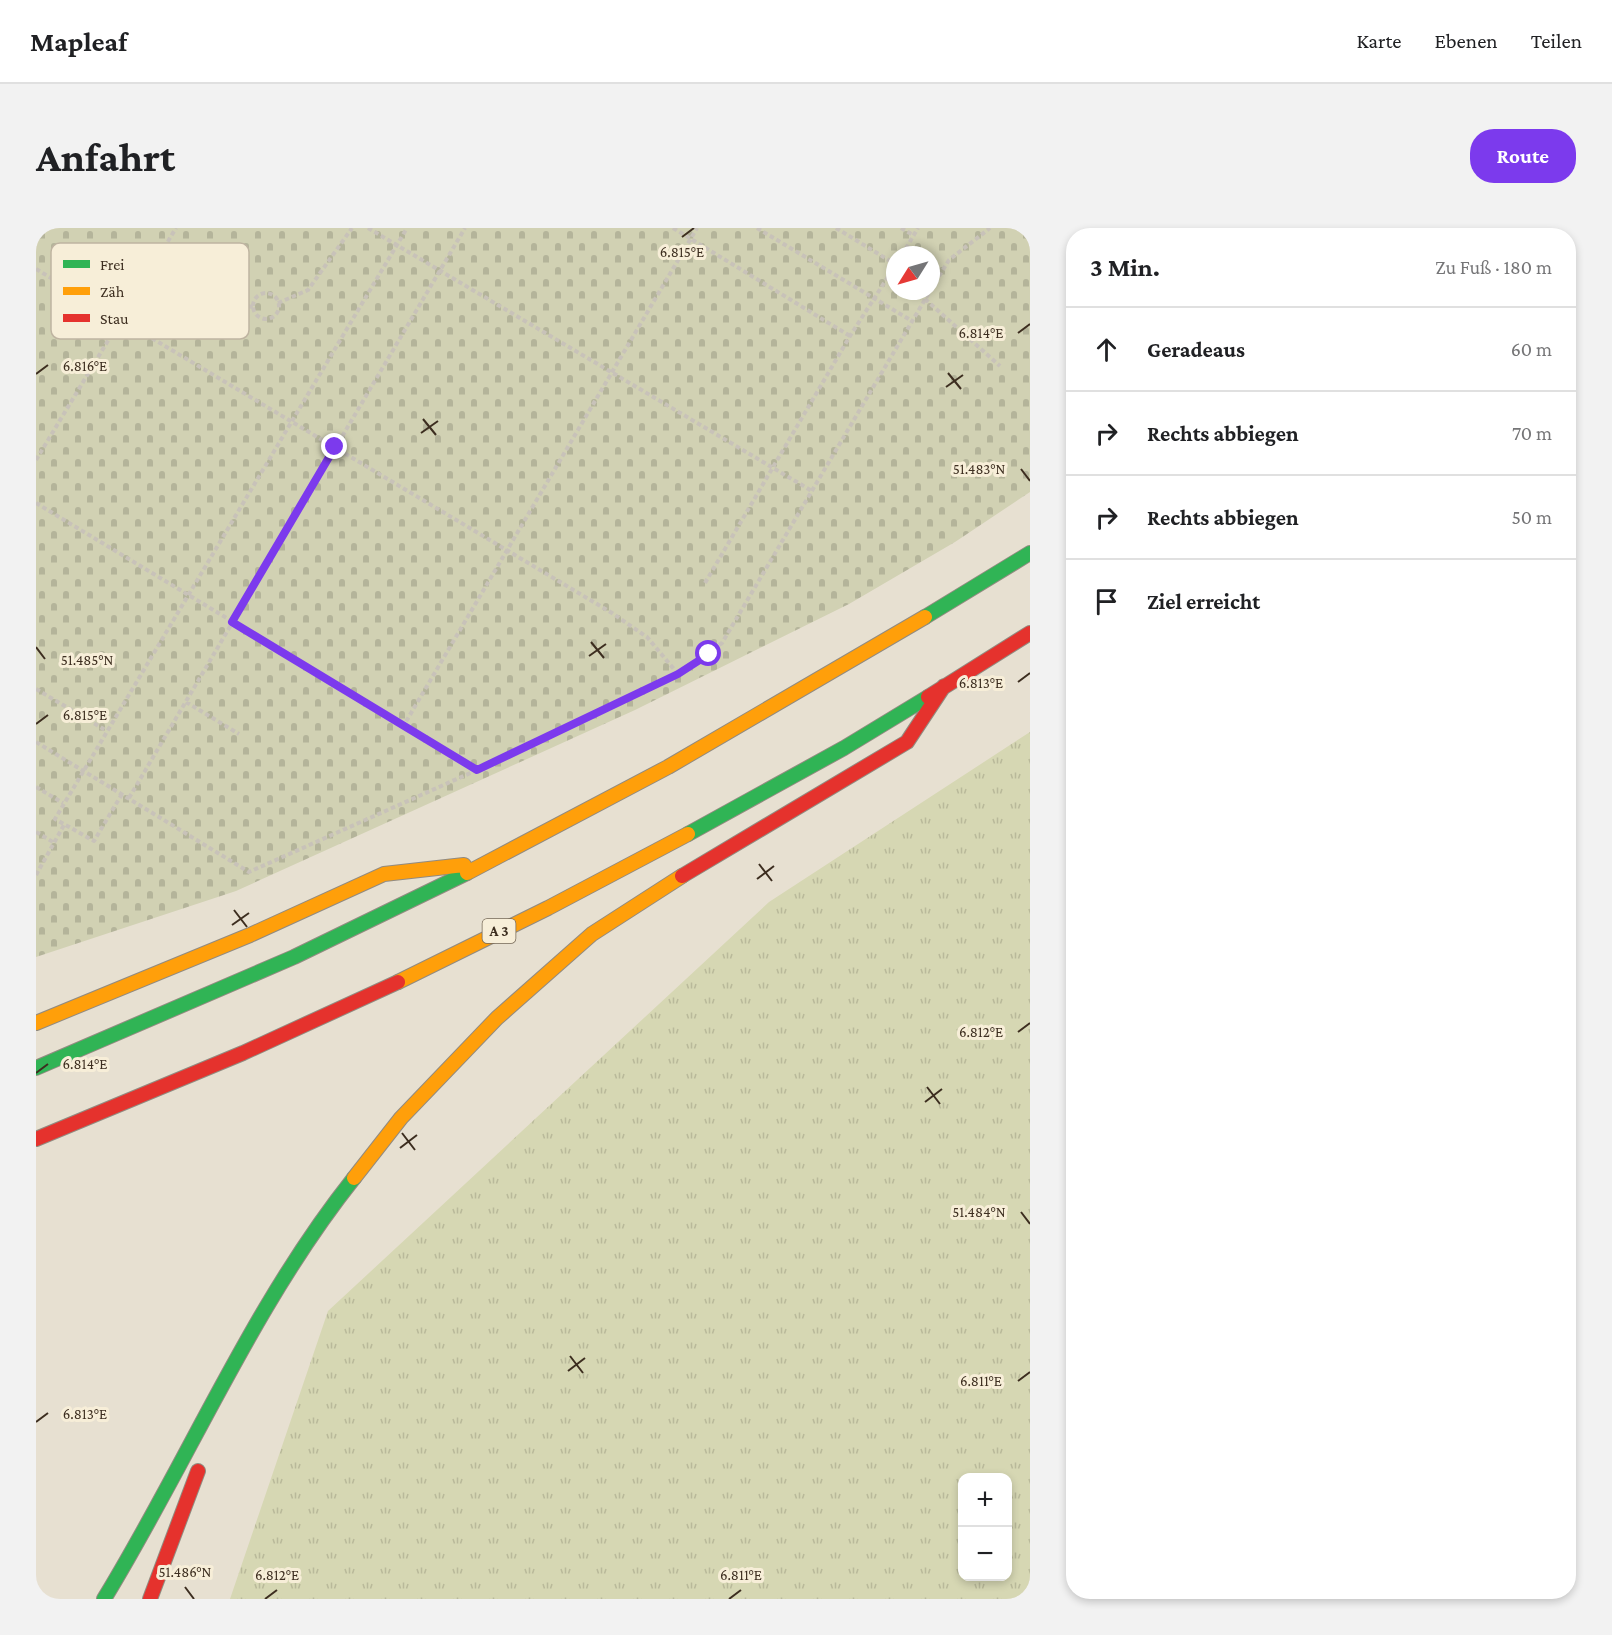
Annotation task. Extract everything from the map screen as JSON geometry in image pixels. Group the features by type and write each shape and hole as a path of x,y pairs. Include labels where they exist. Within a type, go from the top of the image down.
{"highway":[{"path":"36,1068 116,1036 371,921 599,804 803,692 1030,553"},
{"name":"A 3","path":"36,1139 141,1098 400,980 633,863 844,747 1030,633"},
{"path":"104,1599 149,1525 245,1340 339,1196 401,1118 497,1018 592,934 676,880 907,742 944,686"},
{"path":"36,1023 250,935 384,874 487,862"},
{"path":"36,1012 85,1002"},
{"path":"240,1382 290,1271"},
{"path":"150,1599 204,1457"}],"path":[{"path":"167,243 176,228"},
{"path":"278,303 308,290 352,228"},
{"path":"368,228 812,491"},
{"path":"122,794 94,842 55,819 407,228"},
{"path":"129,798 465,228"},
{"path":"673,228 850,336"},
{"path":"404,725 697,228"},
{"path":"757,228 912,321"},
{"path":"836,228 886,259"},
{"path":"901,228 914,235"},
{"path":"907,246 918,228"},
{"path":"940,275 949,260 990,228"},
{"path":"36,269 51,278"},
{"path":"705,583 850,336 886,281"},
{"path":"249,306 253,307 260,317 269,318 276,314 278,303 272,294 262,293 255,298 253,307"},
{"path":"36,742 249,872 477,770 678,674 722,643 925,300"},
{"path":"927,300 1000,366"},
{"path":"36,460 110,339"},
{"path":"155,339 508,549 647,636 678,674"},
{"path":"36,503 477,770"},
{"path":"36,688 107,730"},
{"path":"186,702 239,734"},
{"path":"36,787 63,803"},
{"path":"36,875 64,825"},
{"path":"36,832 54,842"}],"green space":[{"path":"36,228 1030,228 1030,492 955,542 849,604 635,710 236,891 36,957"},
{"path":"1030,732 1030,1599 230,1599 328,1311 769,902"}],"traffic: fast":[{"path":"925,617 1030,553"},
{"path":"688,834 844,748 928,697"},
{"path":"36,1068 294,957 467,873"},
{"path":"104,1599 165,1493 252,1331 317,1227 354,1178"}],"traffic: slow":[{"path":"467,873 668,767 925,617"},
{"path":"398,982 548,908 688,834"},
{"path":"36,1023 250,935 384,874 464,865"},
{"path":"354,1178 401,1118 497,1018 592,934 682,876"}],"traffic: jam":[{"path":"928,697 1030,633"},
{"path":"682,876 907,742 944,686"},
{"path":"36,1139 243,1053 398,982"},
{"path":"150,1599 198,1471"}],"route":[{"path":"335,447 232,622 477,770 678,674 709,654"}]}
